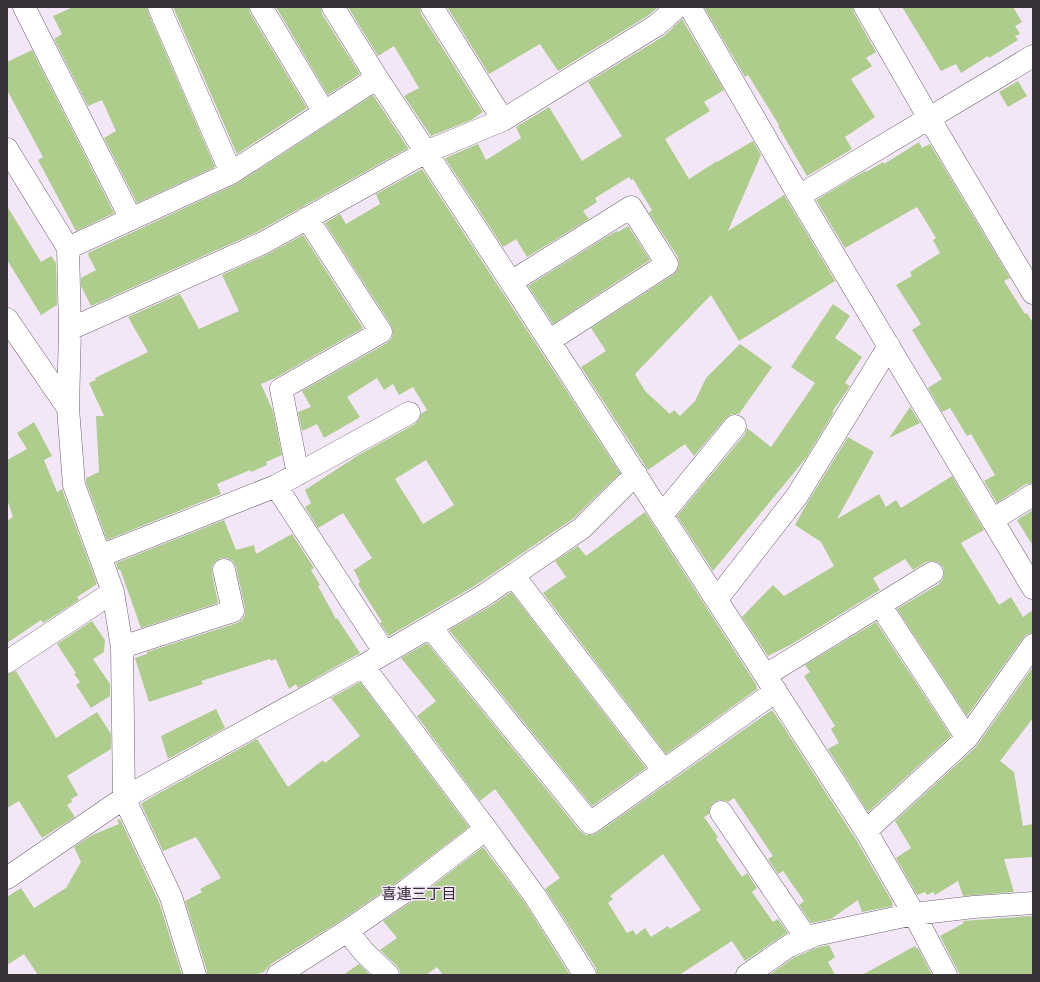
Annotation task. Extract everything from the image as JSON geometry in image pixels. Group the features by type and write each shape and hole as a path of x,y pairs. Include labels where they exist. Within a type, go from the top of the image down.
{"street":[{"path":"24,7 131,219"},
{"path":"159,7 231,173"},
{"path":"261,7 324,112"},
{"path":"333,7 377,78 550,341 866,831 914,914 946,975"},
{"path":"432,7 503,120"},
{"path":"70,329 263,243 426,152 503,120 657,25 677,7"},
{"path":"690,7 799,196 1033,588"},
{"path":"865,7 1033,293"},
{"path":"799,196 1033,56"},
{"path":"68,248 231,173 377,78"},
{"path":"7,149 68,248 70,329 68,408 74,485 113,592 122,647 124,798 171,897 195,975"},
{"path":"511,282 631,207 667,264 550,341"},
{"path":"298,474 281,389 381,332 307,218"},
{"path":"10,330 68,408"},
{"path":"717,599 797,496 889,346"},
{"path":"100,556 276,486 409,413"},
{"path":"662,515 735,426"},
{"path":"7,878 124,798 362,666 482,596 582,528 636,474"},
{"path":"276,486 385,653"},
{"path":"992,520 1033,496"},
{"path":"122,647 234,611 224,570"},
{"path":"430,626 590,823 664,771 771,683 880,605 932,573"},
{"path":"513,575 664,771"},
{"path":"7,662 113,592"},
{"path":"880,605 967,738"},
{"path":"866,831 967,738 1033,645"},
{"path":"362,666 535,896 585,975"},
{"path":"721,812 807,938"},
{"path":"278,975 407,890 486,829"},
{"path":"747,975 789,946 815,935 914,914 974,907 1033,903"},
{"path":"346,931 364,952 388,975"}],"building":[{"path":"73,7 147,7 215,167 137,203 104,138 116,131 102,100 88,106 54,39 62,34 53,16"},
{"path":"173,7 249,7 250,13 307,108 237,154"},
{"path":"276,7 321,7 322,14 360,74 328,95"},
{"path":"348,7 420,7 421,14 483,112 471,120 431,136 404,96 419,88 394,46 378,56"},
{"path":"447,7 658,7 649,15 558,71 540,44 489,74"},
{"path":"704,7 853,7 854,13 876,52 866,58 872,66 851,79 875,117 845,137 852,149 807,176 778,126 779,125 748,75 745,77"},
{"path":"902,7 1013,7 1022,22 1015,26 1020,34 1015,36 1018,40 961,73 956,64 941,71"},
{"path":"682,19 724,90 704,102 710,111 665,139 689,179 753,141 761,155 728,231 784,195 835,281 739,341 711,295 635,374 645,391 670,414 674,410 680,416 695,401 706,378 740,344 772,367 739,414 731,414 726,418 694,456 685,444 648,470 581,367 606,351 591,328 674,274 678,269 678,257 649,213 652,210 633,179 631,180 629,177 595,198 597,202 583,211 589,219 527,257 516,239 503,247 445,158 478,144 486,160 521,138 516,127 549,107 582,161 622,136 588,82 664,36"},
{"path":"32,50 114,213 76,231 38,160 43,157 7,90 7,62"},
{"path":"1018,81 1027,96 1008,107 999,92"},
{"path":"373,95 408,148 257,232 91,306 81,286 81,278 96,270 88,253 236,184"},
{"path":"919,142 922,148 930,144 1010,278 1004,281 1025,314 1027,313 1033,323 1033,483 1026,484 997,503 984,481 995,475 971,434 967,436 950,408 942,412 928,388 942,379 912,330 921,324 896,285 912,276 910,272 940,253 933,240 936,238 917,207 845,248 816,200 865,171 866,172 883,162 884,164"},
{"path":"422,169 620,473 574,518 476,585 389,636 358,584 360,582 354,570 372,558 343,513 318,528 305,507 311,503 305,490 357,456 415,424 419,420 421,414 427,410 413,387 399,395 393,384 384,390 377,378 347,397 360,417 324,438 317,424 302,431 298,412 311,407 302,391 387,343 392,338 393,332 391,325 325,223 340,214 346,224 380,204 376,194","holes":["426,460 454,505 423,524 395,479"]},
{"path":"7,206 41,262 51,256 56,263 57,305 41,315 7,260"},
{"path":"628,226 650,260 553,324 528,286 603,239"},
{"path":"303,235 363,328 275,378 261,384 273,411 282,455 266,462 267,465 251,472 250,470 217,484 221,494 107,540 86,482 86,478 99,472 96,416 104,416 89,383 96,380 95,378 148,352 128,317 180,294 199,329 239,311 222,275 268,254"},
{"path":"833,304 850,316 835,338 862,357 845,383 850,386 832,412 834,412 806,458 713,571 677,516 745,434 747,428 771,447 815,383 791,367"},
{"path":"910,407 920,423 889,438"},
{"path":"34,422 52,456 44,460 57,492 62,489 97,584 77,597 79,600 43,623 41,620 7,643 7,521 13,517 7,499 7,460 27,449 17,433"},
{"path":"848,437 874,452 837,519 879,494 886,507 896,500 901,508 952,476 984,530 961,543 999,605 1011,597 1023,617 1033,610 1033,633 1027,634 1023,638 967,716 897,609 939,584 943,579 944,573 943,567 938,562 926,562 913,570 905,559 873,578 880,590 792,644 768,656 742,617 773,585 784,596 834,566 821,542 795,525"},
{"path":"1033,510 1033,546 1017,520"},
{"path":"645,512 757,686 757,689 666,754 543,593 566,577 555,561 578,546 586,556"},
{"path":"224,520 236,550 254,545 256,554 292,534 314,568 311,570 336,619 337,618 360,653 298,688 296,684 289,689 276,659 271,661 270,659 201,681 203,684 149,702 135,658 147,654 147,652 237,623 242,620 245,615 245,608 236,567 233,561 227,558 221,558 212,566 218,603 141,628 120,569 118,570 116,563"},
{"path":"511,592 646,768 592,806 449,630 489,607"},
{"path":"92,621 105,640 104,652 93,659 110,684 110,696 91,708 76,685 80,682 74,674 76,673 57,644"},
{"path":"876,622 951,736 868,812 828,749 839,743 831,729 835,726 804,676 810,672 805,665"},
{"path":"427,643 580,831 586,835 597,833 772,710 855,838 893,903 893,906 862,912 858,900 831,919 811,923 799,905 804,901 783,871 778,874 768,859 773,856 734,798 728,802 720,800 714,802 710,807 709,814 704,817 718,837 716,839 742,877 747,873 757,888 752,892 773,922 778,919 788,933 745,961 732,941 679,975 597,975 596,968 545,889 560,878 495,789 480,801 417,716 436,701 401,658","holes":["663,854 701,910 670,929 668,926 651,937 645,928 636,935 633,930 627,933 608,903 613,899 610,896"]},
{"path":"1033,667 1033,718 1000,761 1014,772 1023,826 1033,824 1033,857 1004,859 1014,892 963,896 958,881 935,895 933,892 927,895 925,892 917,895 896,858 911,848 895,821 976,747"},
{"path":"16,671 56,738 97,712 111,734 111,749 67,776 78,795 71,799 72,802 67,805 75,817 42,838 19,801 7,808 7,674"},
{"path":"360,682 469,827 400,880 340,921 271,964 264,972 254,975 207,975 185,901 202,892 200,889 221,878 196,837 163,851 141,804 257,739 288,787 323,760 325,763 360,736 331,698"},
{"path":"216,709 225,728 168,759 161,736"},
{"path":"120,819 159,902 182,975 38,975 24,954 7,965 7,897 21,888 34,908 66,888 81,862 74,847 92,835 119,824 117,820"},
{"path":"483,847 525,903 570,975 443,975 437,967 426,975 400,975 400,971 397,966 380,950 397,938 383,921 414,900"},
{"path":"1031,916 1033,920 1033,975 960,975 940,936 964,923 962,921"},
{"path":"829,945 835,957 828,962 835,975 769,975 795,957 819,947"},
{"path":"915,946 917,949 918,948 932,975 862,975"},
{"path":"359,964 370,975 343,975"}],"district":[{"name":"喜連三丁目","path":"419,894"}]}
